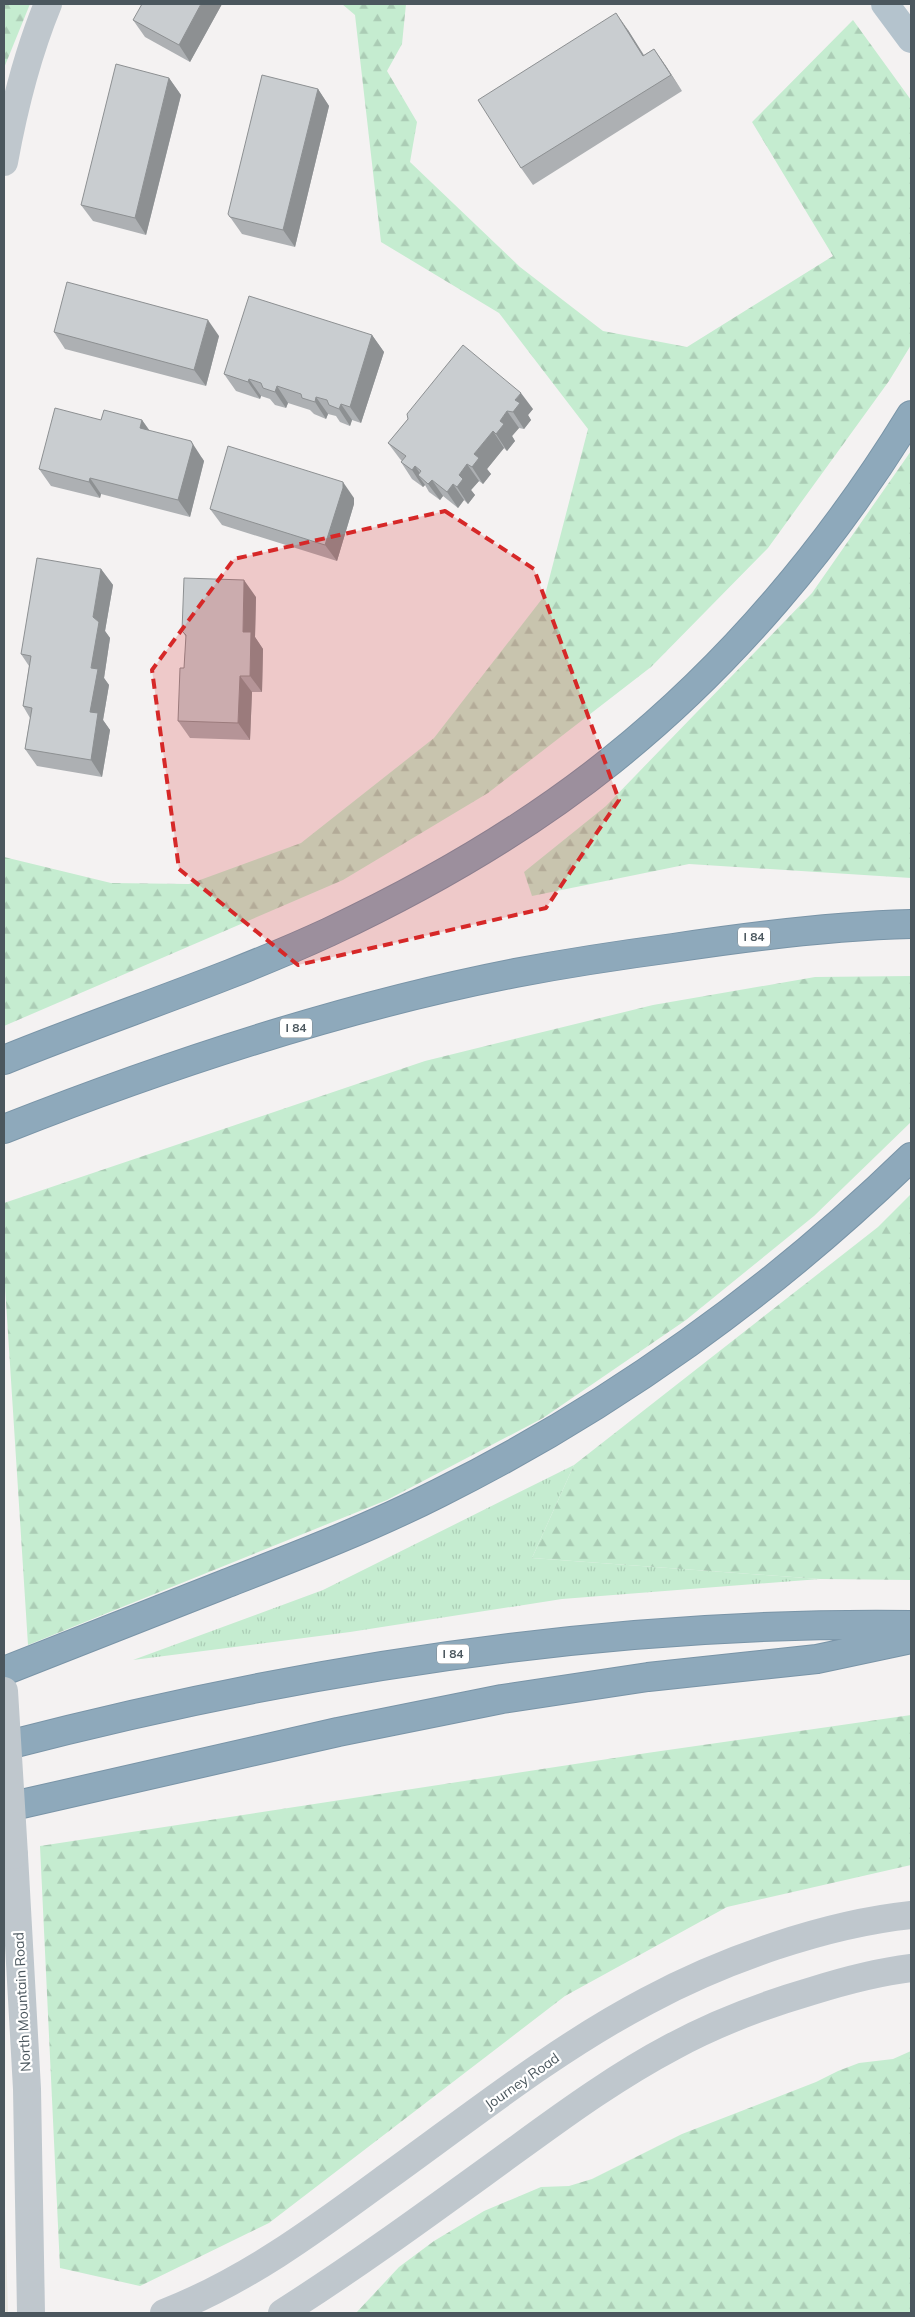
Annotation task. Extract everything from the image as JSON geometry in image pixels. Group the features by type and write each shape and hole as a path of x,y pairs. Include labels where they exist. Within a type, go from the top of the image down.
{"highway":[{"path":"4,1060 261,962 330,931 432,879 549,807 636,740 735,645 822,544 872,475 911,414"},
{"name":"I 84","path":"4,1129 159,1072 248,1042 428,992 515,973 728,940 815,930 911,924"},
{"path":"4,1671 362,1529 438,1494 520,1450 640,1375 750,1296 838,1226 911,1157"},
{"name":"I 84","path":"4,1746 204,1699 328,1674 449,1654 552,1642 658,1633 769,1627 911,1625"},
{"path":"4,1808 347,1730 502,1699 648,1676 818,1659 911,1638"}],"main road":[{"path":"885,4 911,39"}],"street":[{"path":"4,162 14,105 32,42 48,4"},
{"name":"North Mountain Road","path":"4,1692 27,2089 31,2313"},
{"name":"Journey Road","path":"164,2313 202,2299 302,2238 537,2070 592,2033 647,2000 706,1973 769,1949 830,1931 911,1916"},
{"path":"282,2313 332,2282 567,2113 620,2077 672,2047 726,2022 786,1999 843,1981 911,1968"}],"highlighted area":[{"path":"445,511 534,569 619,800 546,908 298,965 179,869 152,670 234,559"}],"shaded area":[{"path":"4,2177 7,2278 8,2313 4,2313"}],"green space":[{"path":"4,4 30,4 4,68"},
{"path":"342,4 406,4 402,44 387,71 417,122 410,162 520,267 603,331 687,347 833,256 752,122 853,20 911,100 911,345 889,381 768,548 651,667 488,793 343,880 4,1026 4,857 111,883 189,884 301,843 434,738 545,595 588,429 499,313 381,242 355,15"},
{"path":"911,451 911,878 689,864 532,896 524,872 606,806 812,593"},
{"path":"911,976 911,1122 814,1216 686,1320 543,1418 387,1500 28,1645 4,1271 4,1203 425,1061 653,1005 815,977"},
{"path":"911,1194 911,1580 820,1579 532,1558 574,1465 878,1227"},
{"path":"574,1465 532,1558 820,1579 562,1599 350,1632 133,1660 323,1590"},
{"path":"911,1715 911,1865 727,1907 565,1996 269,2223 140,2286 60,2268 40,1846 647,1753"},
{"path":"911,2051 911,2313 356,2313 399,2267 434,2241 484,2211 541,2187 569,2186 592,2179 682,2134 816,2082 838,2071 859,2063 893,2059"}],"building":[{"path":"142,4 201,4 179,45 133,20"},
{"path":"616,13 643,56 654,49 671,75 521,168 478,100"},
{"path":"116,64 169,78 135,218 81,205"},
{"path":"262,75 318,89 283,230 230,217 228,214"},
{"path":"67,282 208,320 194,370 54,332"},
{"path":"249,296 372,335 350,407 341,404 339,409 329,405 327,400 316,397 315,402 302,398 301,394 277,386 275,392 263,388 261,383 249,379 248,382 224,374"},
{"path":"463,345 521,393 515,400 520,403 513,412 507,411 500,421 504,424 496,434 493,431 474,454 479,458 472,467 467,464 459,475 463,479 457,487 453,484 447,492 432,480 428,484 418,475 421,471 415,466 412,470 401,462 406,456 388,443 408,419 407,414"},
{"path":"55,408 101,420 104,410 142,420 140,428 191,441 193,445 178,500 90,478 89,482 39,469"},
{"path":"228,446 343,482 343,488 325,545 210,509"},
{"path":"37,558 101,569 93,617 99,622 91,668 98,669 90,712 98,713 91,760 25,749 32,708 23,706 31,656 21,654"},
{"path":"184,578 244,580 243,632 251,632 250,676 240,676 238,723 178,721 180,668 184,668 186,635 182,631"}]}
